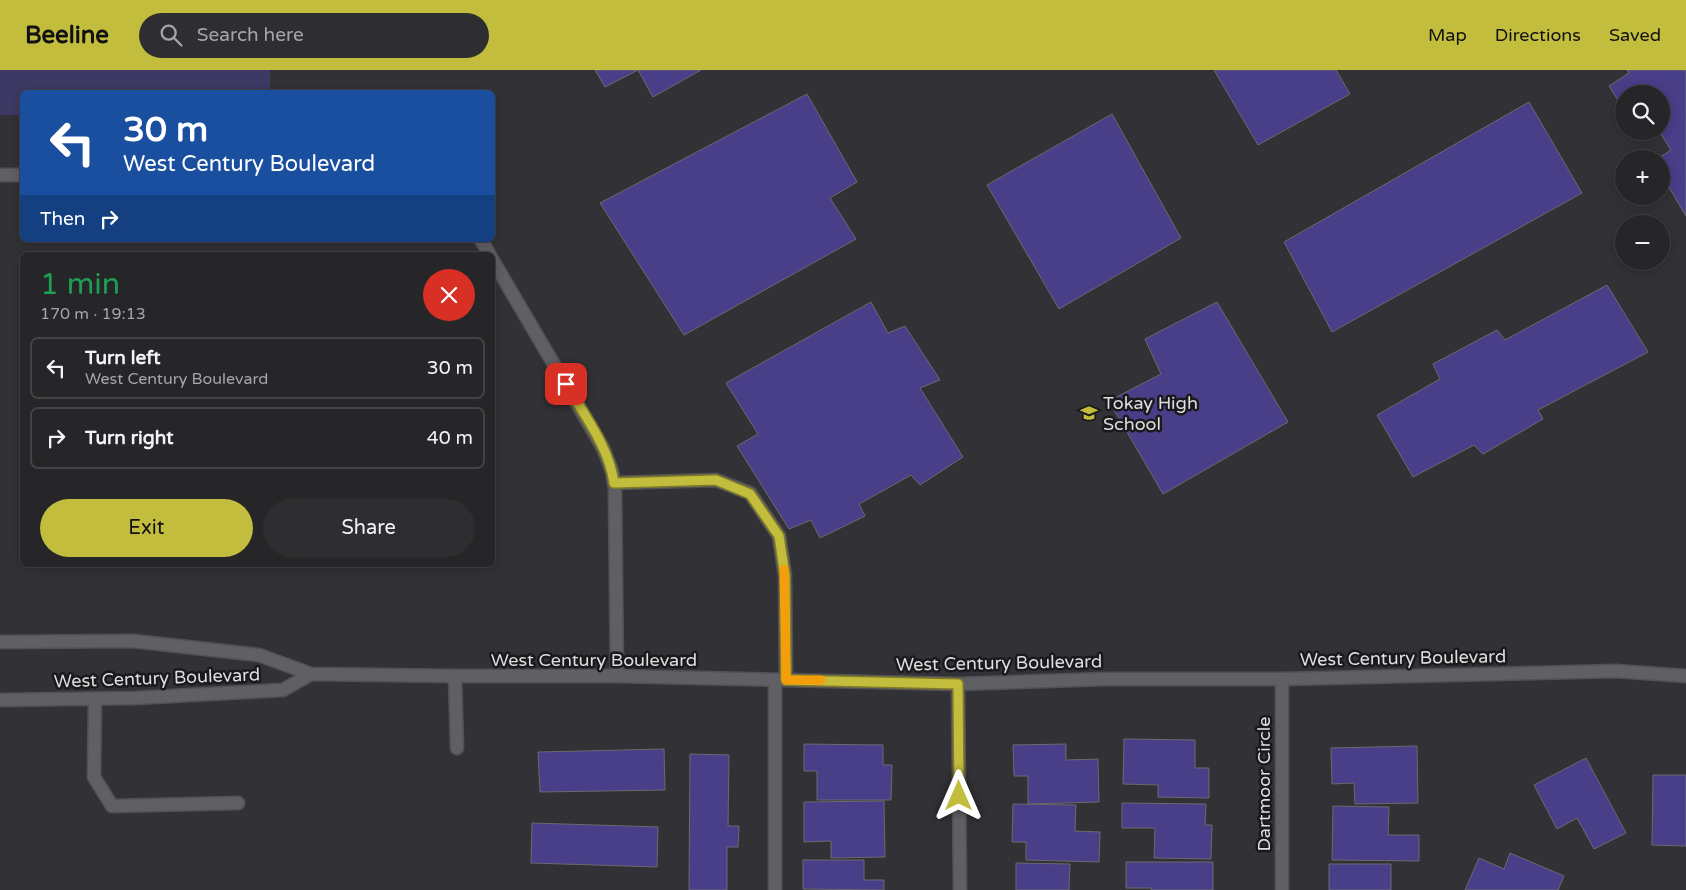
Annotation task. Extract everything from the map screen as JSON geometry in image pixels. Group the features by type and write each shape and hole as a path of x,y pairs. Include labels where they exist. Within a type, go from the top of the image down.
{"street":[{"path":"0,175 20,175"},
{"path":"495,264 603,448 612,471 614,483 617,676"},
{"path":"614,483 716,480 750,494 779,536 785,576 775,890"},
{"name":"West Century Boulevard","path":"0,642 134,641 259,656 311,674 617,676 958,684 1106,679 1282,679 1616,671 1686,676"},
{"name":"West Century Boulevard","path":"0,700 135,698 283,690 311,674"},
{"path":"455,676 457,748"},
{"name":"Dartmoor Circle","path":"1282,679 1282,890"},
{"path":"958,684 960,890"},
{"path":"95,699 94,777 112,806 238,803"}],"shaded area":[{"path":"0,70 270,70 270,90 20,90 20,115 0,115"}],"building":[{"path":"595,70 638,70 605,87"},
{"path":"638,70 701,70 653,97"},
{"path":"1214,70 1336,70 1350,94 1258,145"},
{"path":"1627,70 1686,70 1686,216 1670,189 1671,150 1665,140 1670,140 1670,85 1615,85 1615,96 1609,86 1629,73"},
{"path":"807,94 857,182 830,198 856,239 684,335 600,203"},
{"path":"1529,102 1582,193 1332,332 1284,242"},
{"path":"1112,114 1181,238 1059,309 987,185"},
{"path":"1607,285 1648,352 1538,410 1543,419 1483,454 1474,445 1413,477 1377,415 1440,379 1433,364 1497,330 1505,340"},
{"path":"871,302 888,333 905,326 940,380 920,388 963,457 920,485 911,475 859,504 865,516 820,538 811,520 789,529 737,446 758,434 726,383"},
{"path":"1217,302 1288,422 1163,494 1109,401 1161,374 1145,339"},
{"path":"1124,739 1195,740 1195,768 1209,768 1209,798 1158,797 1158,785 1123,784"},
{"path":"804,744 883,745 883,765 892,765 891,800 817,800 817,771 804,771"},
{"path":"1066,744 1066,760 1098,759 1099,802 1028,804 1028,776 1014,776 1013,745"},
{"path":"1417,746 1418,803 1355,804 1354,783 1332,784 1331,748"},
{"path":"664,749 665,790 540,792 538,752"},
{"path":"690,754 729,755 728,826 739,826 738,847 727,847 727,890 689,890"},
{"path":"1586,758 1626,833 1594,849 1577,818 1557,829 1534,785"},
{"path":"1653,775 1686,775 1686,846 1652,845"},
{"path":"884,801 885,857 831,858 831,841 804,842 804,802"},
{"path":"1122,803 1206,804 1205,825 1212,825 1211,859 1154,858 1155,828 1122,828"},
{"path":"1013,804 1076,805 1075,831 1100,832 1099,862 1026,860 1026,842 1012,842"},
{"path":"1333,806 1389,807 1388,835 1419,835 1419,861 1332,860"},
{"path":"532,823 658,827 657,867 531,863"},
{"path":"1510,853 1564,876 1558,890 1465,890 1479,858 1504,869"},
{"path":"803,860 864,860 864,880 884,880 884,890 803,889"},
{"path":"1126,862 1213,862 1213,890 1126,888"},
{"path":"1016,863 1070,864 1069,890 1016,890"},
{"path":"1329,864 1391,864 1391,890 1329,890"}],"slow traffic":[{"path":"784,569 786,680 821,680"}],"place":[{"name":"Tokay High School","path":"1089,413"}],"route":[{"path":"566,384 603,448 612,471 614,483 716,480 750,494 779,536 785,576 786,680 958,684 959,796"}]}
